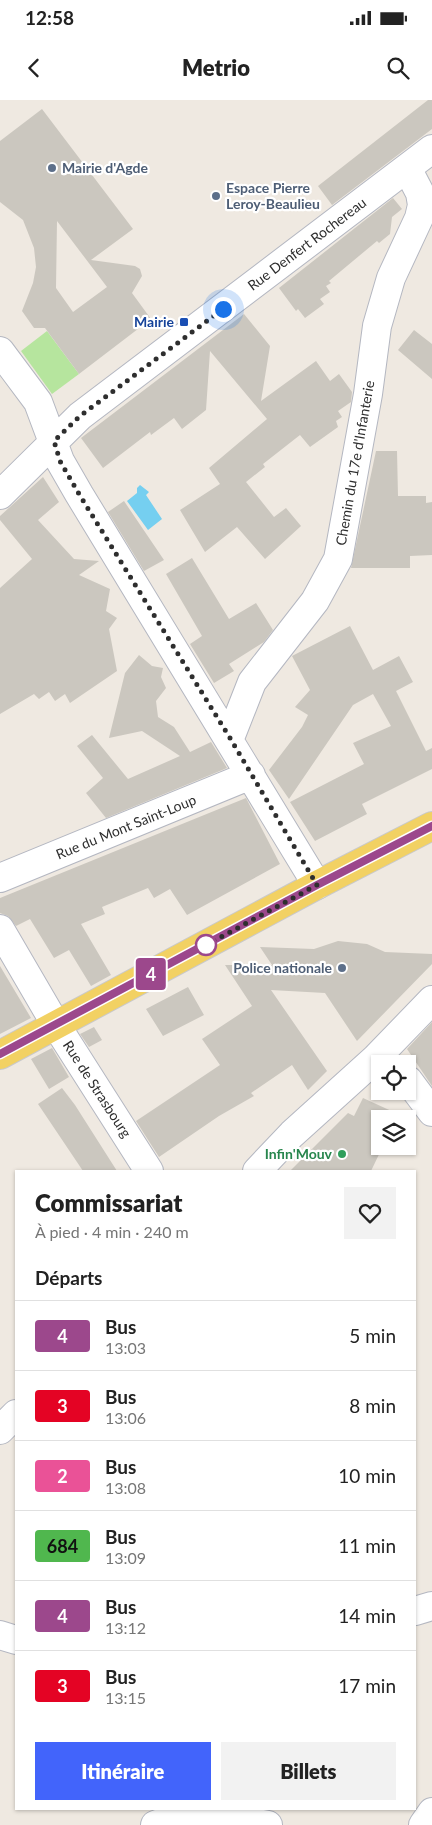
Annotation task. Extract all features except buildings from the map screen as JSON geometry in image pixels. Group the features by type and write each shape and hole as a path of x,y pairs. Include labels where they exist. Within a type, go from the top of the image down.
{"main road":[{"path":"0,1054 432,826"}],"street":[{"name":"Rue Denfert Rochereau","path":"0,495 80,416 432,149"},
{"name":"Chemin du 17e d'Infanterie","path":"230,738 252,682 316,601 338,560 368,394 377,326 391,278 419,218 422,205 420,193 406,168"},
{"path":"0,352 38,402 60,461 79,494 230,738 317,885"},
{"name":"Rue du Mont Saint-Loup","path":"0,878 251,775"},
{"name":"Rue de Strasbourg","path":"0,929 56,1025 148,1170"},
{"path":"384,1055 432,1000"},
{"path":"258,1170 292,1134 371,1068"},
{"path":"416,1091 432,1112"},
{"path":"0,1430 15,1415"},
{"path":"416,1611 432,1606"},
{"path":"0,1635 15,1640"},
{"path":"155,1825 193,1811 268,1825"},
{"path":"423,1825 432,1812"}],"green space":[{"path":"47,331 79,374 52,394 21,351"}],"water":[{"path":"140,485 149,492 146,495 162,519 148,530 127,501 137,493 137,488"}],"bus line":[{"name":"4","path":"0,1054 432,826"}],"place":[{"name":"Mairie d'Agde","path":"52,168"},
{"name":"Espace Pierre Leroy-Beaulieu","path":"216,196"},
{"name":"Mairie","path":"184,322"},
{"name":"Police nationale","path":"342,968"},
{"name":"Infin'Mouv","path":"342,1154"}],"route":[{"path":"206,945 317,885 230,738 79,494 60,461 54,441 80,416 223,309"}]}
